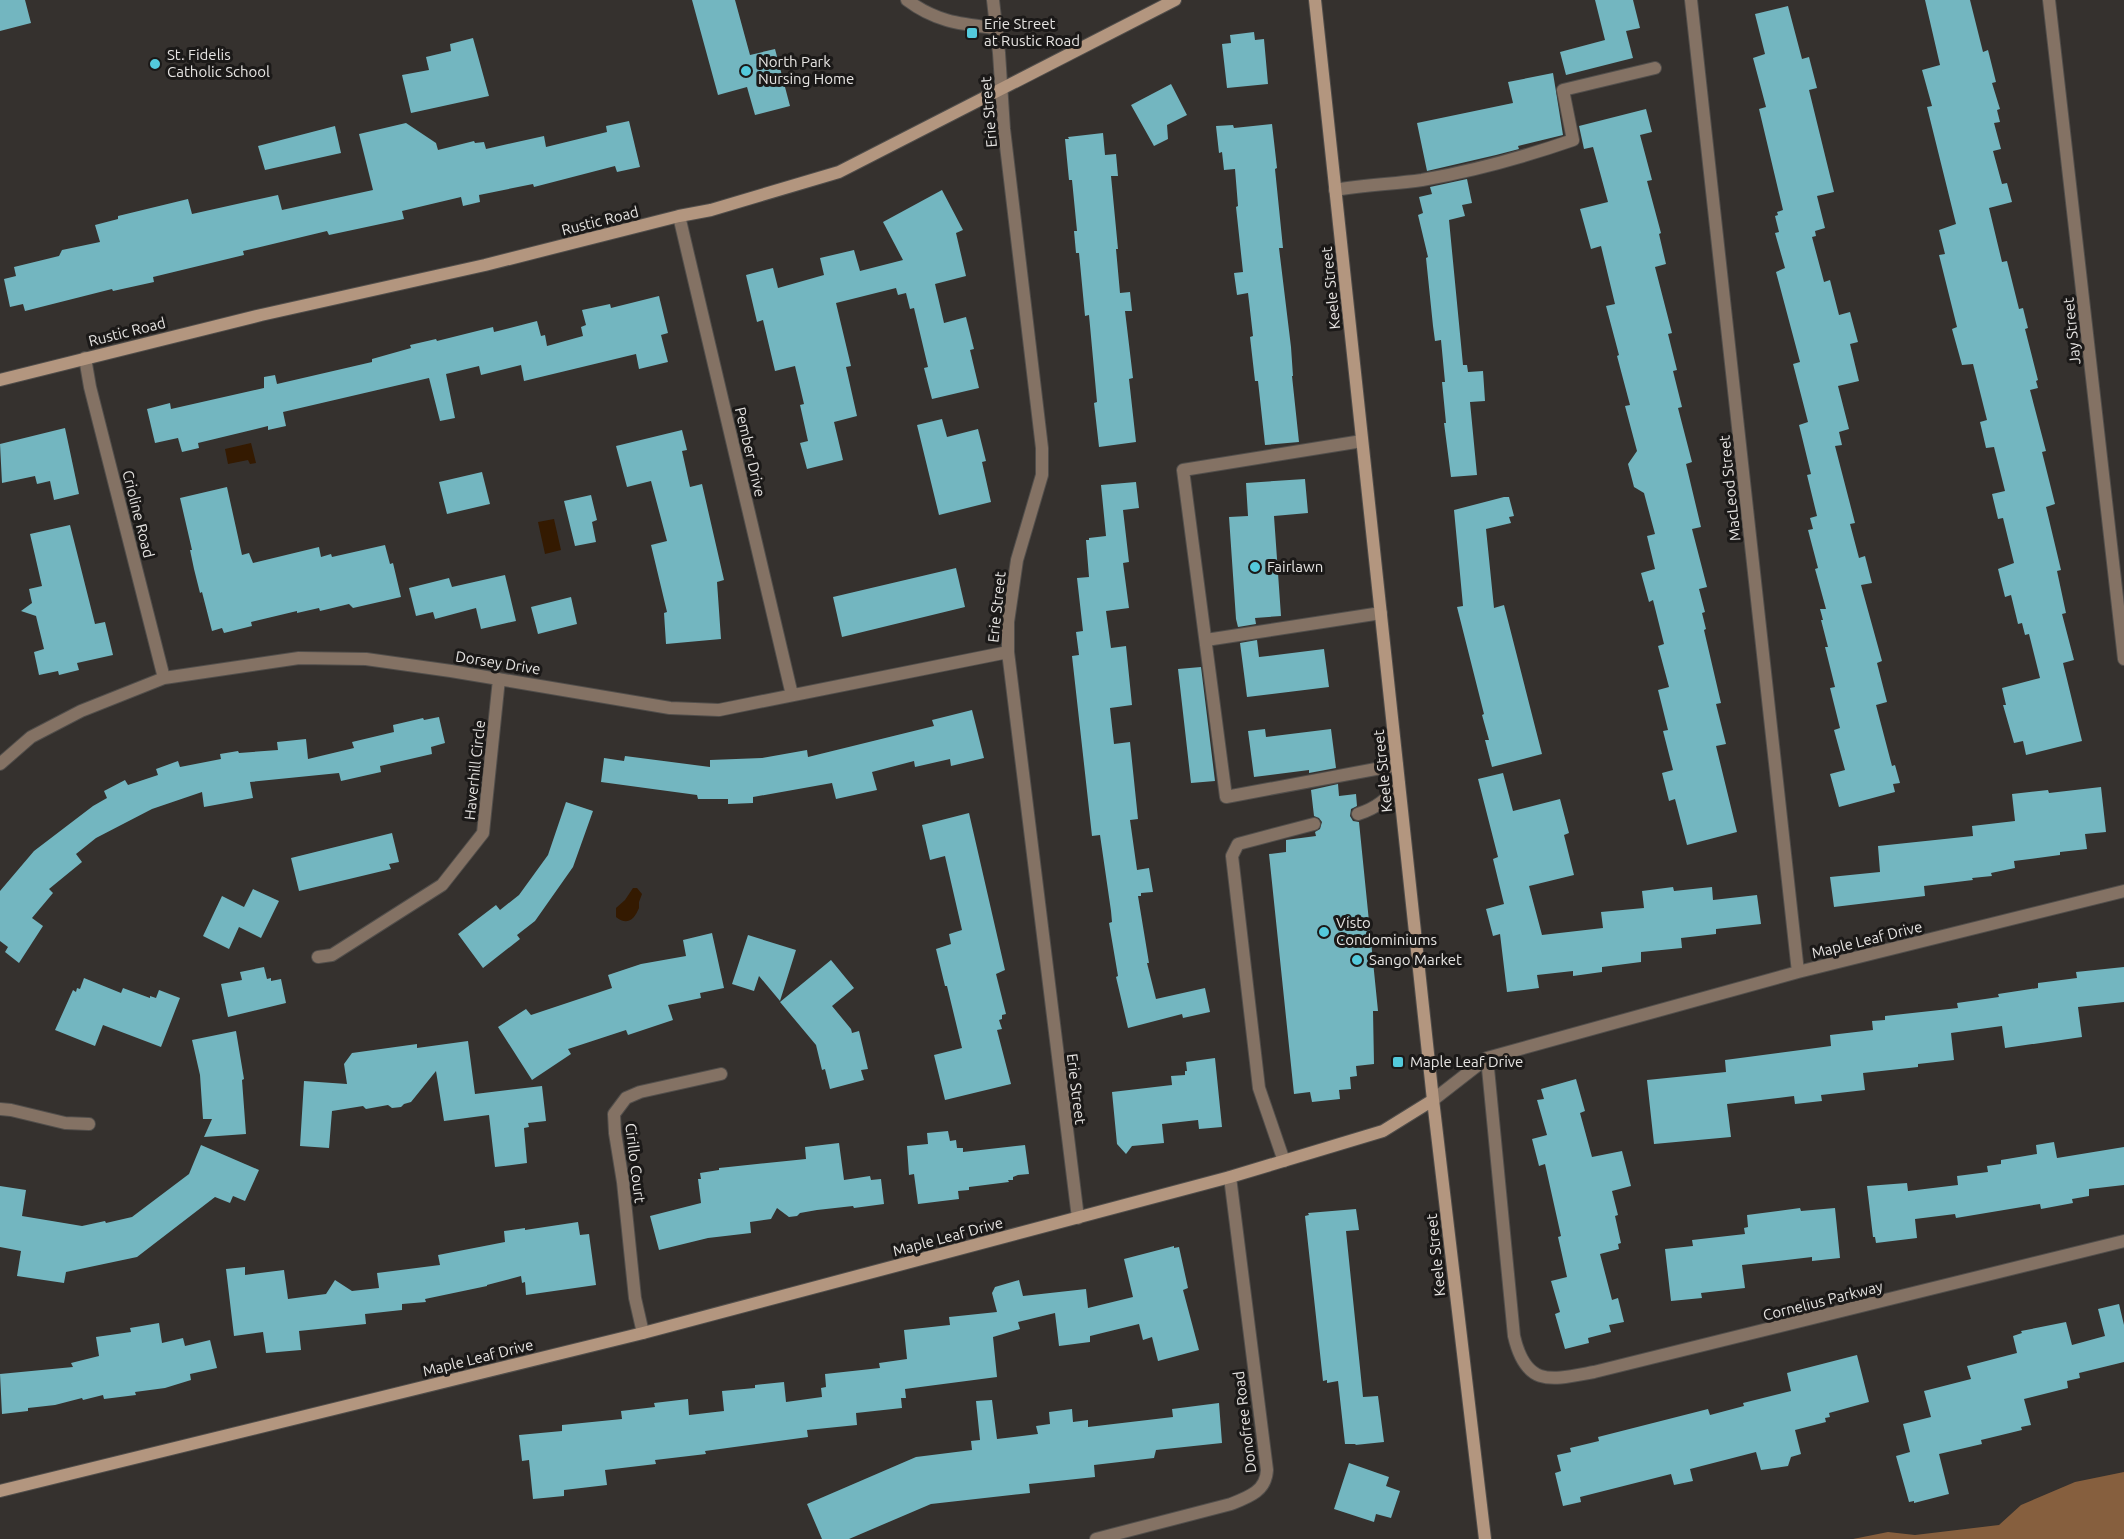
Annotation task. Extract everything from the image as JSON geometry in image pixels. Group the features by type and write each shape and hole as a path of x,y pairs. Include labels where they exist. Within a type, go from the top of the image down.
{"street":[{"path":"907,0 923,12 952,23 995,28"},
{"name":"Erie Street","path":"993,0 1000,88 1042,448 1042,475 1017,560 1008,622 1008,652 1078,1218"},
{"name":"Rustic Road","path":"0,380 85,357 485,265 711,210 839,172 1174,0"},
{"name":"Keele Street","path":"1315,0 1433,1100 1485,1539"},
{"name":"MacLeod Street","path":"1691,0 1798,972"},
{"name":"Jay Street","path":"2049,0 2124,658"},
{"path":"1335,190 1369,184 1421,180 1530,155 1573,140 1563,90 1655,68"},
{"name":"Pember Drive","path":"679,216 792,695"},
{"name":"Crioline Road","path":"85,357 90,387 164,678"},
{"path":"1362,441 1183,470 1226,797 1397,765"},
{"path":"1206,640 1381,613"},
{"name":"Dorsey Drive","path":"0,764 32,737 81,711 164,678 299,658 366,659 680,708 719,710 1008,652"},
{"name":"Haverhill Circle","path":"318,957 332,955 442,885 483,833 499,679"},
{"path":"1358,814 1386,800 1399,784"},
{"path":"1284,1161 1259,1088 1232,856 1238,844 1314,824"},
{"name":"Maple Leaf Drive","path":"0,1491 643,1333 1230,1177 1383,1131 1433,1100 1487,1058 1798,972 2124,891"},
{"name":"Cornelius Parkway","path":"1487,1058 1514,1336 1519,1357 1530,1370 1541,1377 1556,1379 1594,1372 2124,1241"},
{"name":"Cirillo Court","path":"643,1333 635,1298 614,1114 626,1098 640,1092 721,1074"},
{"path":"0,1109 65,1123 88,1124"},
{"name":"Donofree Road","path":"1096,1539 1231,1504 1254,1493 1267,1480 1230,1177"}],"shaded area":[{"path":"251,443 256,463 250,464 248,460 228,464 225,449"},
{"path":"554,519 561,550 545,554 538,522"},
{"path":"633,888 637,888 642,894 639,908 630,920 620,920 616,917 616,908"},
{"path":"2124,1472 2124,1539 1853,1539 1888,1532 1915,1535 1999,1525 2021,1505 2075,1482"}],"building":[{"path":"0,0 25,0 31,23 0,31"},
{"name":"North Park Nursing Home","path":"692,0 735,0 750,55 775,49 790,106 755,115 747,87 718,95"},
{"path":"1595,0 1633,0 1640,28 1626,31 1633,58 1566,75 1560,52 1605,40"},
{"path":"1925,0 1970,0 1983,52 1988,50 1996,82 1992,83 2000,109 1997,110 2000,122 1994,123 2001,149 1993,151 2002,184 2007,183 2012,202 1989,208 2002,262 2007,261 2019,309 2023,308 2028,328 2025,329 2038,380 2036,381 2038,388 2030,390 2046,451 2042,452 2055,504 2046,507 2061,570 2057,571 2066,613 2062,614 2074,660 2063,663 2082,741 2026,755 2023,741 2014,743 2003,705 2006,705 2002,688 2040,678 2029,634 2025,635 2022,623 2018,624 2011,595 2005,597 1998,569 2014,563 2003,518 1998,519 1992,494 2005,491 1994,447 1986,448 1980,422 1987,420 1973,364 1962,365 1952,329 1957,327 1939,255 1945,254 1939,230 1956,224 1927,107 1932,106 1922,70 1940,65"},
{"path":"1788,6 1802,59 1809,57 1817,88 1809,90 1834,192 1817,196 1825,228 1815,231 1816,236 1812,237 1824,282 1830,280 1839,315 1850,312 1858,342 1850,344 1859,381 1838,386 1849,429 1839,432 1842,445 1835,446 1855,523 1850,524 1859,558 1865,556 1872,583 1861,585 1882,661 1877,663 1887,702 1876,705 1892,766 1895,765 1900,783 1893,784 1895,792 1839,807 1830,774 1845,770 1834,730 1840,728 1830,688 1835,687 1821,620 1823,620 1820,609 1826,609 1815,569 1818,568 1808,530 1813,529 1810,518 1817,516 1807,475 1811,474 1799,425 1808,422 1793,364 1800,362 1776,272 1785,268 1775,233 1779,232 1775,216 1778,215 1777,212 1783,210 1759,109 1766,107 1753,58 1765,54 1755,14"},
{"path":"1254,32 1255,40 1264,39 1268,84 1227,88 1222,44 1231,43 1230,35"},
{"path":"473,38 489,96 411,113 402,75 429,70 426,57 451,51 450,44"},
{"path":"1553,73 1563,135 1518,146 1519,149 1427,171 1417,123 1513,103 1508,82"},
{"path":"1171,84 1187,115 1167,125 1168,139 1154,146 1131,105"},
{"path":"1646,109 1652,132 1640,135 1652,180 1647,181 1661,233 1659,234 1666,264 1655,267 1672,333 1668,334 1677,370 1673,371 1682,407 1678,408 1692,462 1686,464 1701,527 1692,529 1707,587 1699,589 1705,612 1702,613 1706,629 1704,630 1721,703 1716,704 1726,744 1716,746 1737,832 1687,845 1675,799 1669,801 1662,773 1673,770 1663,731 1668,730 1658,690 1669,687 1658,646 1664,644 1653,600 1649,602 1641,573 1655,569 1647,536 1655,534 1644,493 1634,487 1628,464 1637,451 1625,406 1630,405 1606,306 1615,304 1601,246 1591,249 1580,209 1608,202 1593,147 1584,149 1579,126"},
{"path":"629,121 640,167 617,172 615,166 534,187 533,184 479,195 480,202 463,206 461,197 402,211 404,219 329,235 327,231 243,251 244,255 153,277 154,282 113,291 112,289 25,311 23,304 10,307 4,279 16,276 14,267 59,256 62,250 100,242 95,225 118,219 118,216 188,199 192,214 278,195 282,210 373,190 359,134 406,123 436,143 438,150 474,141 475,143 484,142 486,149 544,136 546,147 607,132 606,126"},
{"path":"1272,124 1283,248 1279,248 1299,442 1265,445 1258,381 1255,381 1250,337 1253,336 1248,293 1237,295 1234,273 1243,272 1236,207 1238,206 1235,169 1224,170 1222,152 1219,153 1216,126 1233,125 1234,128"},
{"path":"335,126 341,153 265,170 258,146"},
{"path":"1103,133 1105,155 1116,154 1118,176 1111,176 1118,249 1116,249 1120,293 1130,292 1132,311 1125,311 1133,378 1129,379 1136,442 1099,447 1089,315 1085,316 1079,253 1076,253 1074,231 1077,231 1065,139"},
{"path":"1467,179 1472,203 1462,205 1465,216 1449,220 1463,365 1467,365 1468,372 1483,371 1485,401 1470,402 1477,475 1451,477 1444,423 1446,423 1442,382 1445,382 1441,340 1435,341 1426,258 1428,257 1418,215 1423,213 1419,197 1432,194 1430,187"},
{"path":"942,190 963,230 956,233 966,276 935,284 944,323 966,317 974,349 970,350 979,388 932,399 924,368 928,367 914,308 910,309 906,293 898,295 896,288 836,303 851,366 846,367 857,416 834,422 843,460 807,469 800,443 808,441 800,405 804,404 795,366 775,371 763,320 757,322 746,275 773,268 778,288 824,275 820,258 854,250 860,271 903,260 883,222"},
{"path":"659,296 668,333 661,335 668,362 639,369 636,354 524,381 521,365 481,375 479,366 446,374 455,418 440,421 429,378 283,412 286,426 268,430 268,426 198,443 199,448 182,452 178,438 155,443 147,409 170,403 171,409 264,388 264,377 275,375 277,384 372,362 372,359 411,348 410,345 436,339 437,341 493,327 494,332 537,321 541,336 545,335 547,346 583,336 581,327 586,325 582,310 610,304 611,308"},
{"path":"942,419 947,437 978,429 986,461 982,462 991,502 939,515 917,425"},
{"path":"65,428 79,494 54,500 50,481 37,484 35,476 2,483 0,444"},
{"path":"682,430 687,450 682,451 690,487 702,484 724,580 717,582 721,639 666,644 664,613 667,612 651,545 667,541 651,481 627,487 616,446"},
{"path":"482,472 490,504 447,514 439,482"},
{"name":"Fairlawn","path":"1305,479 1308,513 1274,516 1281,616 1255,618 1256,624 1238,627 1229,517 1248,516 1246,483"},
{"path":"1136,482 1139,508 1123,510 1129,562 1123,563 1129,608 1106,611 1111,648 1126,646 1132,705 1110,708 1114,744 1130,742 1138,819 1130,820 1137,870 1149,868 1153,892 1141,893 1141,896 1138,896 1149,963 1147,963 1156,999 1205,988 1210,1012 1183,1018 1182,1014 1128,1028 1116,977 1118,976 1109,923 1112,922 1111,911 1100,835 1092,836 1072,656 1079,655 1076,632 1083,631 1077,578 1089,577 1086,540 1106,536 1101,485"},
{"path":"227,487 242,555 249,553 253,563 319,547 321,557 331,554 332,557 385,545 390,564 393,563 401,597 353,608 349,604 320,611 319,608 297,613 297,611 251,622 252,626 224,633 222,628 212,631 194,569 180,498"},
{"path":"591,495 597,520 592,522 596,542 575,546 564,501"},
{"path":"1509,497 1514,516 1509,517 1511,523 1486,529 1494,608 1504,605 1542,754 1492,767 1485,740 1489,740 1482,715 1484,714 1457,607 1463,606 1454,510"},
{"path":"70,525 95,624 105,622 113,655 77,663 79,670 59,675 58,671 39,675 34,652 44,649 36,616 21,611 32,603 29,589 42,586 30,534"},
{"path":"956,568 965,607 842,637 833,597"},
{"path":"505,575 516,621 481,629 476,608 435,619 433,612 416,616 409,588 449,578 452,587"},
{"path":"571,597 577,624 538,634 531,607"},
{"path":"1257,640 1259,657 1324,649 1329,687 1247,697 1240,643"},
{"path":"1201,667 1215,781 1191,783 1178,669"},
{"path":"972,710 984,758 951,766 950,759 915,767 914,761 872,772 877,790 836,799 832,783 753,797 753,803 728,804 728,799 698,799 697,795 601,782 604,758 624,761 625,756 710,767 710,760 762,758 807,750 808,757 934,726 932,720"},
{"path":"439,717 445,743 431,747 432,754 380,766 381,772 341,781 339,773 250,782 253,798 204,807 202,792 152,809 96,838 76,854 82,862 49,889 53,893 32,918 43,926 19,963 5,952 8,947 0,941 0,891 34,851 107,798 104,791 125,780 128,785 158,775 156,769 178,761 180,767 221,759 220,754 278,750 277,742 306,739 308,759 354,748 352,742 394,732 393,725"},
{"path":"1265,729 1266,737 1331,729 1336,768 1309,773 1309,770 1254,777 1248,731"},
{"path":"1503,773 1513,811 1560,799 1569,833 1564,835 1574,875 1529,886 1542,935 1603,928 1601,912 1644,908 1642,891 1673,887 1674,891 1712,887 1713,900 1757,895 1761,924 1716,929 1716,934 1681,938 1682,948 1641,952 1641,962 1602,967 1602,972 1573,976 1573,971 1537,975 1539,988 1507,992 1500,934 1493,936 1486,909 1504,904 1493,859 1498,857 1478,779"},
{"name":"Visto Condominiums","path":"1338,784 1339,796 1356,794 1357,806 1351,809 1350,816 1353,821 1359,822 1378,1011 1373,1011 1374,1064 1356,1066 1357,1076 1350,1077 1351,1089 1339,1090 1340,1099 1312,1102 1310,1092 1294,1094 1269,854 1286,852 1286,840 1316,836 1315,832 1320,829 1322,822 1314,816 1311,790"},
{"path":"2101,787 2106,832 2085,834 2087,849 2014,861 2015,868 1991,873 1992,876 1924,886 1925,896 1834,907 1830,877 1880,872 1878,846 1973,836 1972,826 2015,821 2012,794 2048,790 2049,793"},
{"path":"566,802 593,811 573,867 535,921 517,935 520,939 483,968 458,934 496,905 500,910 519,895 548,855"},
{"path":"969,813 1005,970 996,974 1006,1014 1002,1015 1002,1019 999,1020 1002,1029 997,1030 1011,1084 945,1100 934,1055 962,1048 936,949 951,944 949,934 962,930 945,856 930,860 922,825"},
{"path":"392,833 399,862 389,864 391,869 299,891 291,858"},
{"path":"253,889 279,901 261,938 239,927 229,949 203,936 222,896 244,907"},
{"path":"712,933 724,988 700,993 701,998 668,1005 673,1020 628,1035 626,1030 568,1049 571,1054 532,1080 498,1027 526,1009 531,1015 612,988 608,975 641,964 686,956 683,940"},
{"path":"748,935 796,950 780,1001 759,976 754,991 732,984"},
{"path":"831,960 854,988 832,1006 852,1033 859,1031 868,1069 861,1070 864,1080 830,1089 825,1069 822,1070 816,1045 780,1002"},
{"path":"264,967 267,979 271,978 271,981 281,979 286,1003 228,1017 221,984 242,980 240,972"},
{"path":"2124,967 2124,1002 2078,1007 2082,1037 2005,1048 2002,1026 1951,1033 1954,1060 1918,1064 1918,1067 1863,1073 1865,1090 1821,1095 1822,1101 1795,1104 1794,1096 1727,1104 1731,1137 1654,1144 1647,1080 1726,1072 1725,1060 1831,1046 1830,1035 1873,1030 1872,1021 1885,1020 1885,1016 1958,1008 1957,1003 2038,988 2038,983 2077,978 2076,972"},
{"path":"84,978 121,993 123,988 156,998 159,990 180,998 161,1047 103,1025 95,1046 55,1030 73,990 76,992 77,988 80,989"},
{"path":"236,1031 244,1079 242,1080 246,1134 204,1137 212,1119 203,1119 200,1075 192,1040"},
{"path":"468,1041 475,1094 542,1086 546,1121 528,1123 529,1127 524,1128 527,1163 495,1167 489,1115 444,1121 436,1071 411,1102 401,1107 392,1108 388,1105 366,1109 363,1106 332,1111 329,1148 300,1146 304,1081 347,1084 344,1064 352,1053 417,1044 417,1048"},
{"path":"1215,1058 1222,1127 1199,1129 1198,1120 1162,1124 1164,1143 1132,1146 1126,1154 1117,1144 1112,1092 1172,1085 1171,1076 1185,1075 1186,1062"},
{"path":"1576,1079 1585,1111 1580,1113 1592,1157 1622,1151 1631,1186 1612,1191 1618,1215 1615,1216 1621,1243 1618,1244 1619,1249 1600,1254 1612,1300 1618,1298 1624,1322 1609,1325 1611,1332 1588,1338 1589,1343 1565,1349 1555,1314 1560,1312 1551,1281 1567,1277 1558,1237 1561,1236 1545,1164 1539,1166 1532,1139 1547,1135 1537,1100 1544,1099 1541,1089"},
{"path":"948,1131 950,1141 956,1140 957,1148 963,1148 963,1152 1025,1145 1029,1174 1013,1177 1013,1180 1008,1180 1009,1182 969,1187 969,1190 958,1191 959,1199 918,1204 914,1174 909,1175 907,1146 928,1144 927,1133"},
{"path":"2054,1142 2057,1158 2124,1147 2124,1185 2089,1189 2089,1196 2072,1199 2073,1203 2041,1209 2040,1204 1956,1218 1955,1214 1915,1219 1917,1238 1876,1243 1873,1237 1867,1186 1907,1183 1908,1191 1958,1185 1957,1176 1988,1172 1987,1166 2001,1164 2001,1160 2037,1154 2036,1145"},
{"path":"839,1143 844,1180 870,1176 871,1180 881,1179 884,1204 817,1210 789,1217 777,1208 771,1219 750,1222 751,1233 708,1238 659,1250 650,1216 701,1203 698,1179 701,1179 700,1173 719,1170 719,1168 806,1159 805,1147"},
{"path":"201,1145 259,1170 245,1201 233,1196 230,1203 215,1197 137,1257 66,1272 64,1283 17,1276 21,1251 0,1247 0,1186 26,1190 22,1216 82,1226 105,1221 106,1223 132,1217 189,1174"},
{"path":"1800,1208 1801,1211 1835,1208 1840,1258 1812,1261 1812,1257 1742,1265 1745,1288 1701,1293 1702,1298 1671,1301 1665,1249 1693,1246 1692,1240 1745,1234 1744,1228 1748,1227 1747,1215"},
{"path":"1356,1209 1359,1230 1346,1231 1363,1397 1378,1396 1384,1442 1355,1445 1345,1444 1338,1381 1327,1383 1327,1380 1323,1381 1305,1216 1309,1215 1308,1213"},
{"path":"578,1222 580,1235 589,1234 596,1285 526,1295 525,1282 522,1283 521,1276 487,1286 425,1299 426,1302 402,1304 402,1310 365,1314 366,1324 299,1331 301,1350 266,1353 263,1332 234,1336 226,1269 245,1267 245,1275 284,1270 288,1299 326,1294 335,1280 352,1291 379,1288 377,1273 440,1265 438,1255 505,1242 504,1231"},
{"path":"1174,1246 1174,1248 1179,1247 1188,1288 1183,1290 1199,1350 1158,1361 1152,1337 1143,1340 1139,1324 1090,1336 1090,1342 1059,1346 1055,1313 1018,1322 1020,1329 993,1337 997,1377 905,1389 906,1398 901,1398 902,1408 856,1413 857,1425 807,1430 808,1437 705,1451 706,1454 655,1460 656,1464 605,1470 607,1485 564,1490 564,1496 533,1499 529,1460 522,1461 519,1435 562,1431 562,1425 622,1419 621,1411 655,1407 654,1403 688,1399 689,1415 724,1411 722,1391 755,1388 755,1385 784,1382 786,1402 822,1397 821,1388 826,1387 825,1374 880,1368 879,1363 907,1359 904,1330 950,1325 949,1317 997,1312 992,1293 995,1287 1019,1280 1023,1296 1086,1289 1088,1308 1133,1297 1124,1259"},
{"path":"2119,1304 2124,1325 2124,1362 2079,1373 2080,1378 2067,1381 2068,1388 2024,1399 2031,1425 2021,1427 2022,1430 1981,1440 1982,1444 1939,1454 1949,1494 1914,1503 1914,1501 1909,1502 1896,1456 1910,1452 1903,1424 1931,1417 1924,1391 1971,1379 1967,1366 2017,1353 2013,1336 2022,1333 2021,1331 2066,1322 2072,1345 2105,1336 2098,1309"},
{"path":"159,1323 162,1343 183,1338 185,1346 210,1340 217,1368 190,1374 191,1380 165,1388 135,1392 136,1395 104,1399 103,1395 28,1408 28,1411 2,1414 0,1374 73,1367 71,1363 99,1356 96,1337 131,1332 130,1328"},
{"path":"1857,1355 1869,1402 1829,1413 1830,1417 1825,1418 1826,1422 1795,1430 1801,1454 1791,1457 1788,1466 1761,1470 1756,1452 1690,1469 1693,1481 1674,1485 1671,1474 1580,1497 1581,1502 1563,1506 1555,1473 1561,1471 1557,1455 1571,1452 1570,1448 1599,1441 1598,1437 1708,1409 1710,1415 1744,1406 1743,1403 1791,1391 1787,1373"},
{"path":"992,1400 997,1439 1038,1434 1036,1426 1050,1424 1049,1412 1072,1409 1073,1422 1088,1420 1088,1427 1173,1417 1172,1409 1219,1403 1222,1443 1156,1450 1154,1458 1094,1465 1095,1477 1029,1484 1030,1493 931,1504 849,1539 822,1539 807,1504 916,1457 972,1450 971,1441 980,1440 976,1401"},
{"path":"1349,1463 1389,1477 1386,1486 1400,1491 1391,1518 1376,1514 1374,1522 1334,1509"}],"place":[{"name":"Erie Street at Rustic Road","path":"972,33"},
{"name":"St. Fidelis Catholic School","path":"155,64"},
{"name":"North Park Nursing Home","path":"746,71"},
{"name":"Fairlawn","path":"1255,567"},
{"name":"Visto Condominiums","path":"1324,932"},
{"name":"Sango Market","path":"1357,960"},
{"name":"Maple Leaf Drive","path":"1398,1062"}]}
